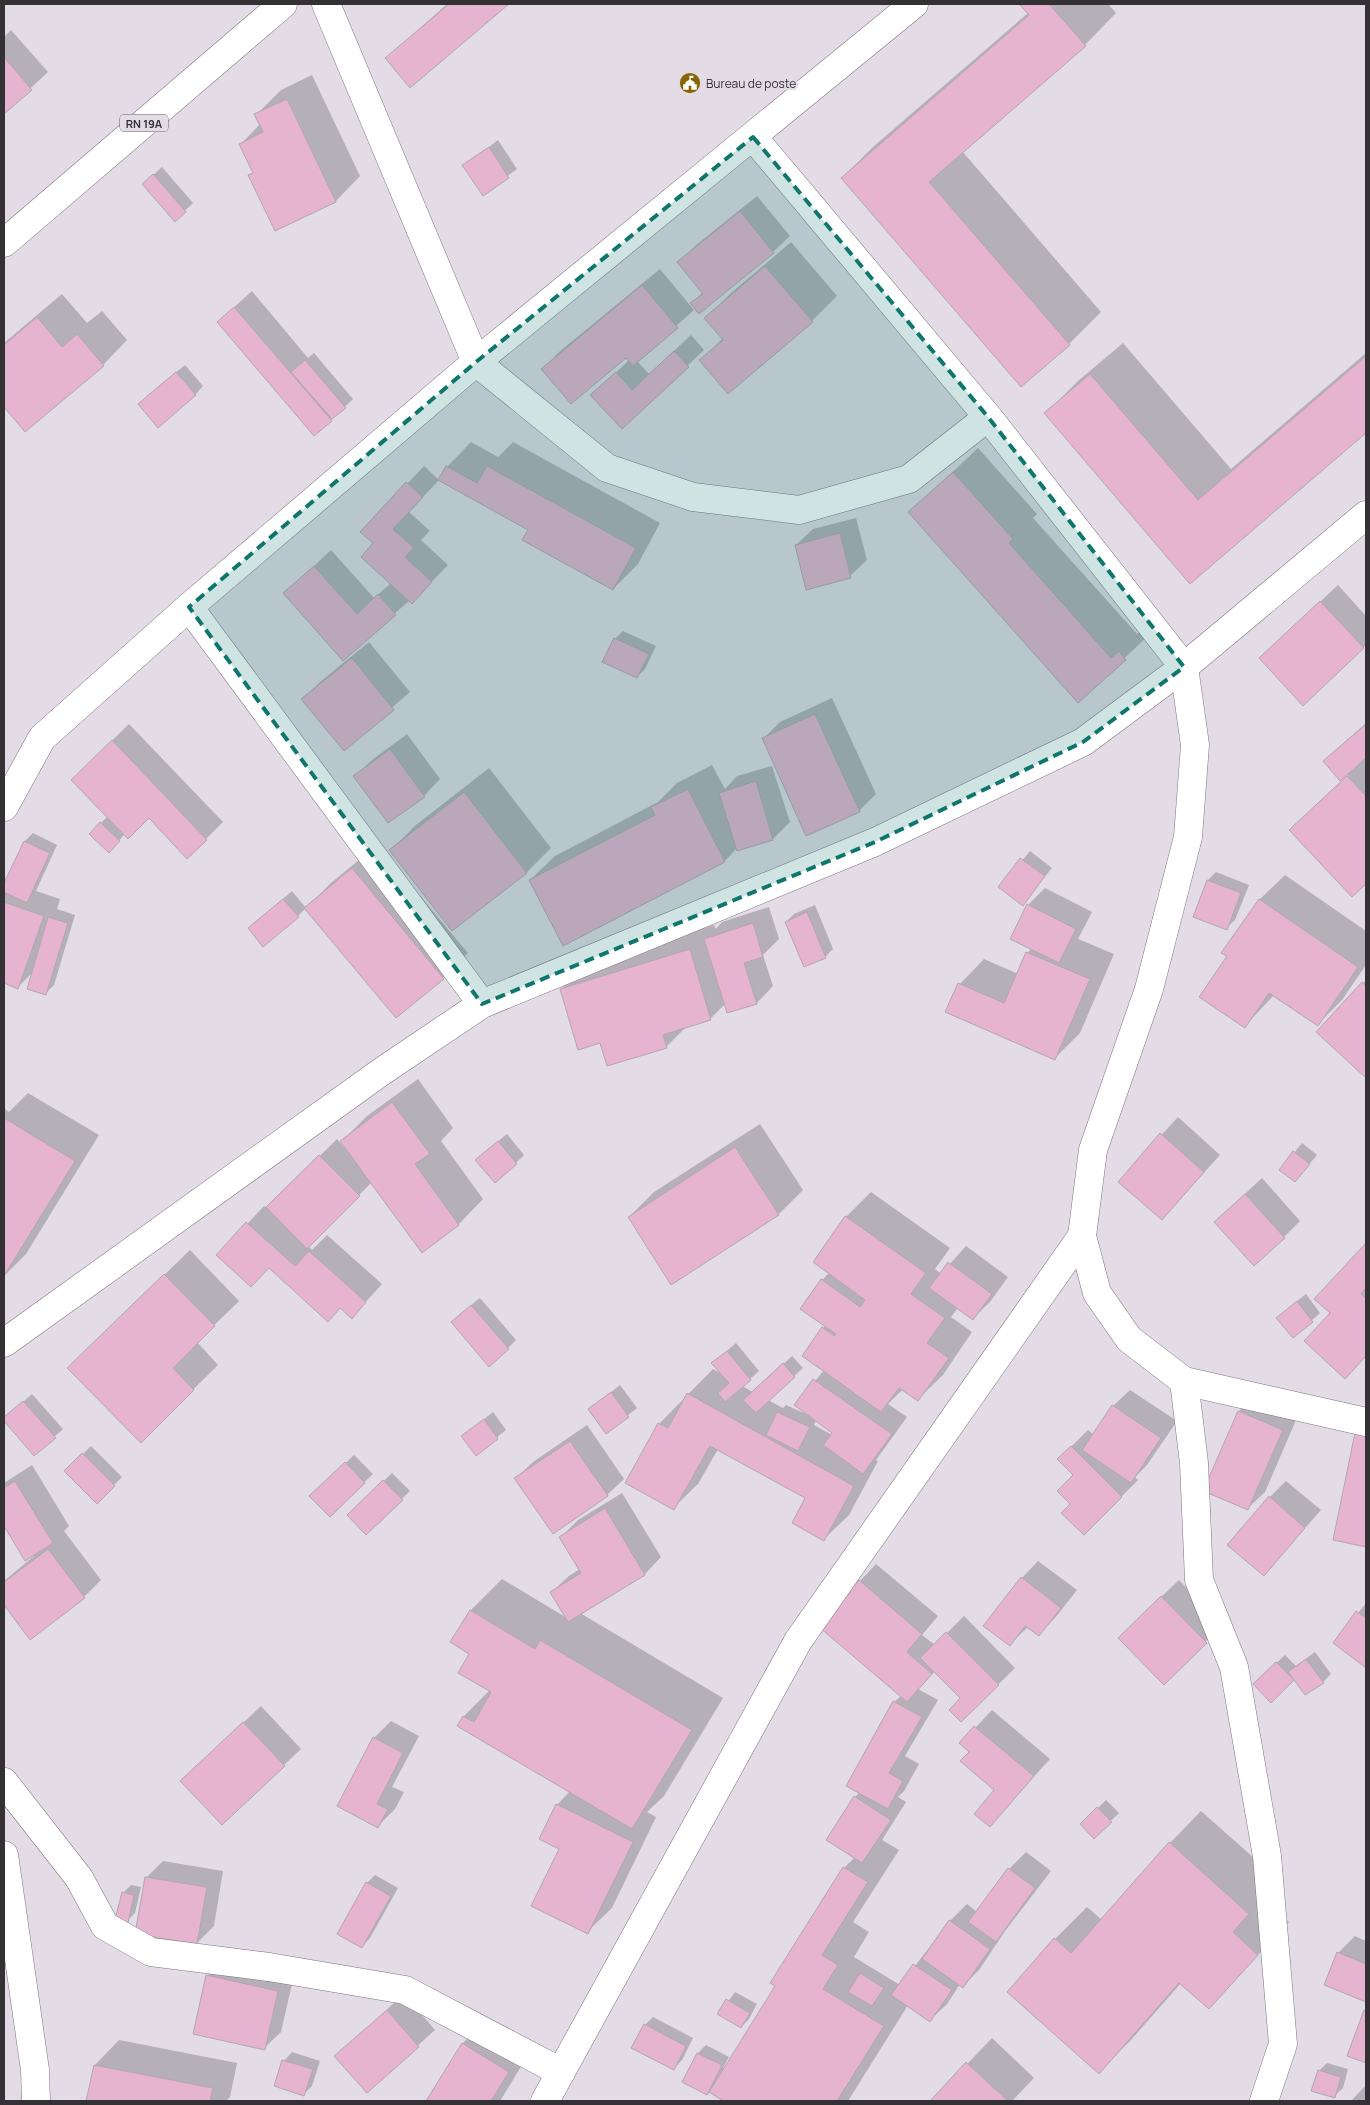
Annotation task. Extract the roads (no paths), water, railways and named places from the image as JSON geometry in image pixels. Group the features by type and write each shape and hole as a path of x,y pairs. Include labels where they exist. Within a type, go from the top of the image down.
{"street":[{"name":"RN 19A","path":"4,243 283,4"},
{"path":"326,4 476,362 606,468 692,497 799,510 909,479 988,417"},
{"path":"4,807 42,738 189,607 476,362 914,4"},
{"path":"753,137 988,417 1184,666 1195,746 1188,837 1150,989 1093,1150 1082,1236 1097,1293 1130,1339 1184,1382 1366,1422"},
{"path":"4,1343 381,1072 482,1004 875,842 1083,742 1184,666 1366,516"},
{"path":"189,607 482,1004"},
{"path":"545,2101 798,1641 1082,1236"},
{"path":"1184,1382 1194,1463 1198,1580 1234,1667 1266,1856 1283,2044 1264,2101"},
{"path":"4,1782 79,1878 105,1926 151,1952 269,1967 405,1990 561,2072"},
{"path":"4,1855 35,2070 36,2101"}],"place":[{"name":"Bureau de poste","path":"690,83"}]}
